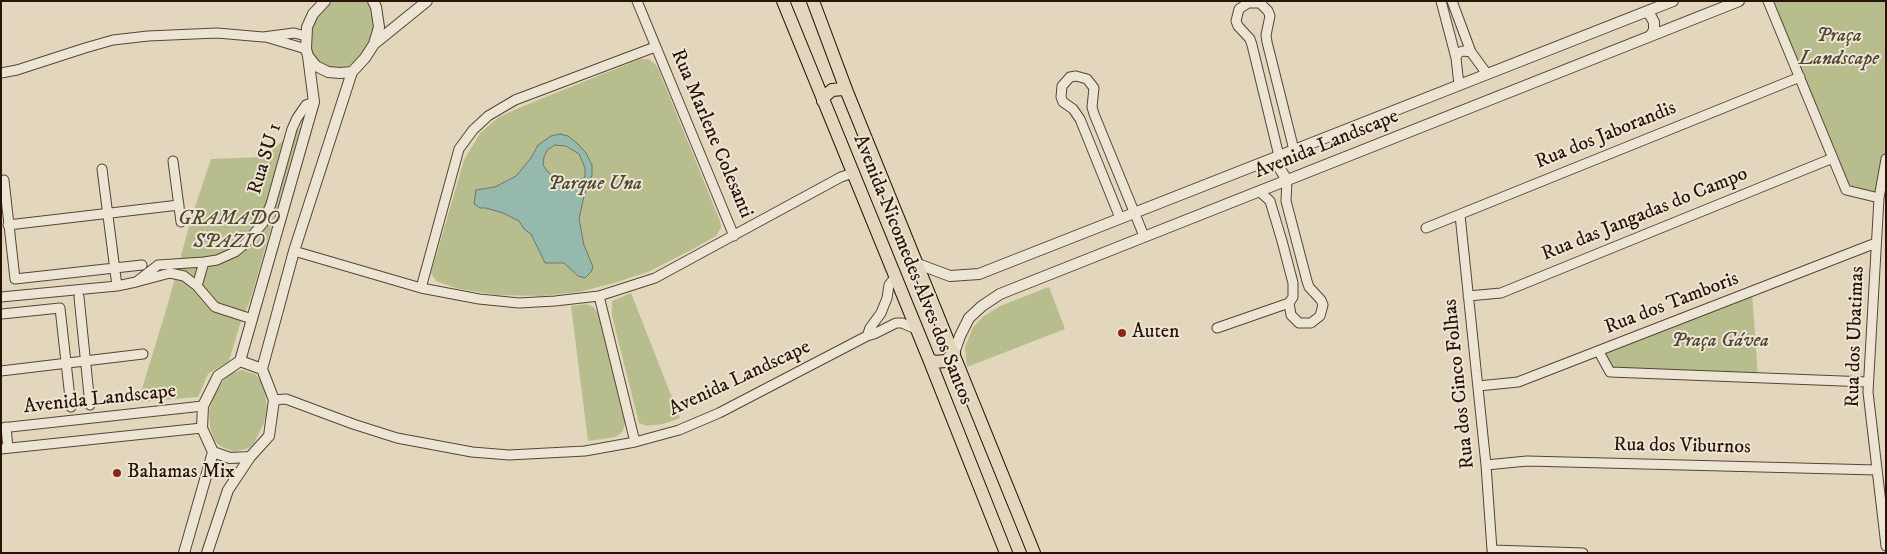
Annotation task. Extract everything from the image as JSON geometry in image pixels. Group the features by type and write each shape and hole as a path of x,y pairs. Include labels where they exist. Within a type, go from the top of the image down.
{"main road":[{"name":"Avenida Nicomedes Alves dos Santos","path":"783,1 1006,553"},
{"name":"Avenida Nicomedes Alves dos Santos","path":"813,1 1034,553"},
{"path":"823,100 832,90 843,89 848,92"},
{"path":"929,359 934,362 946,361 954,353"}],"street":[{"path":"184,553 213,452 202,428 203,406 218,376 240,361 314,102 306,36 307,27 313,14 325,1"},
{"path":"208,553 228,490 250,457 269,436 274,400 262,369 294,251 352,72 365,58 374,44 379,27 376,6 373,1"},
{"path":"374,44 427,1"},
{"name":"Rua Marlene Colesanti","path":"637,1 734,236"},
{"name":"Avenida Landscape","path":"918,264 950,276 979,274 1673,1"},
{"name":"Avenida Landscape","path":"954,353 969,318 982,306 1000,294 1739,1"},
{"path":"1768,1 1846,190 1879,198"},
{"path":"1459,85 1456,58 1441,4 1453,2 1471,52 1487,74"},
{"path":"1259,191 1270,201 1293,283 1292,297 1289,304 1291,315 1299,322 1311,323 1320,316 1322,311 1321,300 1309,287 1286,201 1287,180 1280,169 1279,156 1250,39 1241,31 1236,21 1239,10 1248,3 1260,3 1270,16 1266,35 1267,42 1294,150"},
{"path":"1646,12 1653,20 1654,25 1651,35"},
{"path":"1,73 17,70 114,40 148,36 217,33 263,36 294,33 306,36"},
{"path":"263,36 307,53 316,66 328,72 340,74 352,72"},
{"path":"421,288 459,149 474,130 488,116 515,100 656,47"},
{"path":"1456,58 1458,53 1462,51 1471,52"},
{"path":"1120,218 1080,119 1073,109 1063,102 1061,97 1062,86 1070,78 1082,76 1091,83 1094,94 1092,107 1094,114 1144,236"},
{"name":"Rua dos Jaborandis","path":"1426,228 1800,77"},
{"name":"Rua SU 1","path":"136,282 158,265 217,260 238,250 246,243 264,223 292,129 306,105 314,102"},
{"path":"1268,110 1283,106"},
{"name":"Rua das Jangadas do Campo","path":"1468,296 1501,292 1833,158"},
{"name":"Rua dos Ubatimas","path":"1886,159 1879,198 1868,382 1886,546"},
{"path":"173,161 181,222"},
{"path":"102,168 117,286"},
{"path":"294,251 421,288 479,299 519,303 599,296 655,278 853,173"},
{"path":"1104,180 1119,173"},
{"path":"4,180 15,279 142,265"},
{"path":"8,224 179,205"},
{"name":"Rua dos Cinco Folhas","path":"1460,215 1486,465 1492,550 1583,553"},
{"path":"1282,241 1296,237"},
{"name":"Rua dos Tamboris","path":"1478,386 1518,382 1876,243"},
{"path":"197,286 204,262"},
{"path":"71,407 60,308 2,314 1,299 117,286 175,273 184,276 197,286 214,307 252,319"},
{"path":"867,336 870,328 881,313 887,298 889,285 896,277"},
{"path":"599,296 635,442"},
{"path":"79,297 90,405"},
{"path":"1217,328 1289,304"},
{"name":"Avenida Landscape","path":"274,400 286,399 397,438 472,452 509,455 585,451 635,442 679,430 719,413 867,336 896,323 902,323 916,329"},
{"path":"1599,352 1610,372 1868,382"},
{"path":"1,371 142,354"},
{"path":"240,361 262,369"},
{"name":"Avenida Landscape","path":"4,428 203,406"},
{"path":"4,428 5,449"},
{"name":"Avenida Landscape","path":"5,449 202,428"},
{"path":"213,452 230,458 250,457"},
{"name":"Rua dos Viburnos","path":"1486,465 1527,461 1877,470"}],"green space":[{"path":"334,1 367,1 372,8 373,15 374,27 369,42 361,56 352,64 340,69 329,67 320,62 313,54 310,42 317,16 326,6"},
{"name":"Praça Landscape","path":"1768,1 1886,1 1886,159 1879,198 1846,190"},
{"name":"Parque Una","path":"640,59 649,59 657,66 720,221 721,228 716,236 648,272 579,292 541,296 497,295 459,289 436,281 431,273 464,160 480,133 499,117"},
{"name":"GRAMADO SPAZIO","path":"300,128 250,301 240,324 229,361 208,374 198,397 138,402 191,219 211,159 262,157"},
{"path":"1049,287 1065,329 967,367 965,347 973,327 984,316 1000,306"},
{"name":"Praça Gávea","path":"1752,292 1758,378 1610,372 1599,352"},
{"path":"631,293 680,418 663,424 646,426 639,423 612,316 612,301"},
{"path":"587,304 598,313 625,423 623,431 616,437 588,441 571,306"},
{"path":"242,370 255,374 260,380 265,393 267,408 264,423 254,443 249,448 234,452 220,446 215,441 210,428 209,411 214,394 224,380 229,374"}],"water":[{"path":"560,134 568,136 586,153 592,165 592,175 584,196 579,219 584,245 593,267 585,278 578,276 564,263 545,263 531,234 524,229 519,221 503,213 480,208 474,204 476,190 495,187 516,176 531,158 538,145 551,136","holes":["555,145 566,146 579,154 585,168 585,177 577,182 571,183 558,180 543,165 547,150"]}],"place":[{"name":"Auten","path":"1122,333"},
{"name":"Bahamas Mix","path":"117,473"}]}
